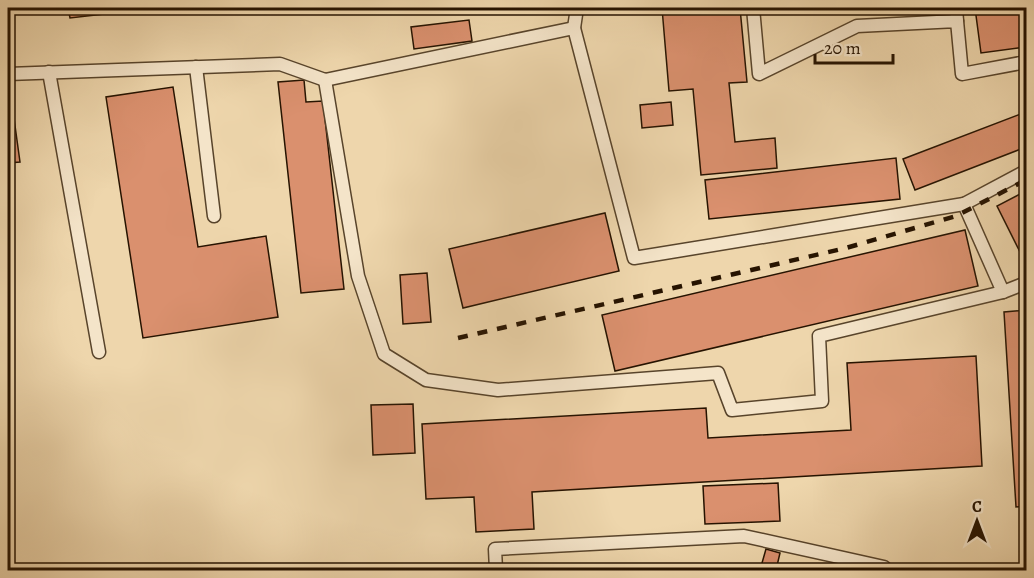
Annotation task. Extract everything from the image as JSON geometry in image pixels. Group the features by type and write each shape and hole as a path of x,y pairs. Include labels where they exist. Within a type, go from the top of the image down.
{"lane":[{"path":"577,8 574,28 634,258 964,204 1026,171"},
{"path":"753,8 759,74 857,26 957,21"},
{"path":"956,8 962,74 1026,62"},
{"path":"8,74 280,64 325,80 574,28"},
{"path":"196,67 214,216"},
{"path":"49,72 99,352"},
{"path":"325,80 358,276 384,354 426,380 498,390 718,374 732,410 822,402 819,336 1004,292 1026,283"},
{"path":"964,204 1004,292"},
{"path":"496,570 495,549 744,536 884,567 887,570"}],"building":[{"path":"68,8 157,8 70,18"},
{"path":"518,8 559,8 519,14"},
{"path":"662,8 740,8 747,82 729,83 735,142 775,138 777,168 701,175 693,89 669,91"},
{"path":"975,8 1026,8 1026,47 981,53"},
{"path":"469,20 472,41 414,49 411,27"},
{"path":"304,80 306,102 323,101 344,289 301,293 278,82"},
{"path":"173,87 198,247 266,236 278,317 143,338 106,97"},
{"path":"671,102 673,125 642,128 640,105"},
{"path":"8,104 12,104 20,162 8,163"},
{"path":"1026,112 1026,147 915,190 903,159"},
{"path":"896,158 900,199 709,219 705,180"},
{"path":"1026,191 1026,248 1020,252 997,206"},
{"path":"605,213 619,271 463,308 449,249"},
{"path":"965,230 978,286 615,371 602,315"},
{"path":"427,273 431,322 403,324 400,275"},
{"path":"1026,310 1026,506 1016,507 1004,312"},
{"path":"976,356 982,466 532,492 534,529 476,532 474,497 426,499 422,424 706,408 708,438 851,430 847,363"},
{"path":"413,404 415,453 373,455 371,405"},
{"path":"778,483 780,521 705,524 703,486"},
{"path":"766,549 780,553 776,570 760,570"}],"railway":[{"path":"458,338 846,248 956,216 1026,180"}]}
